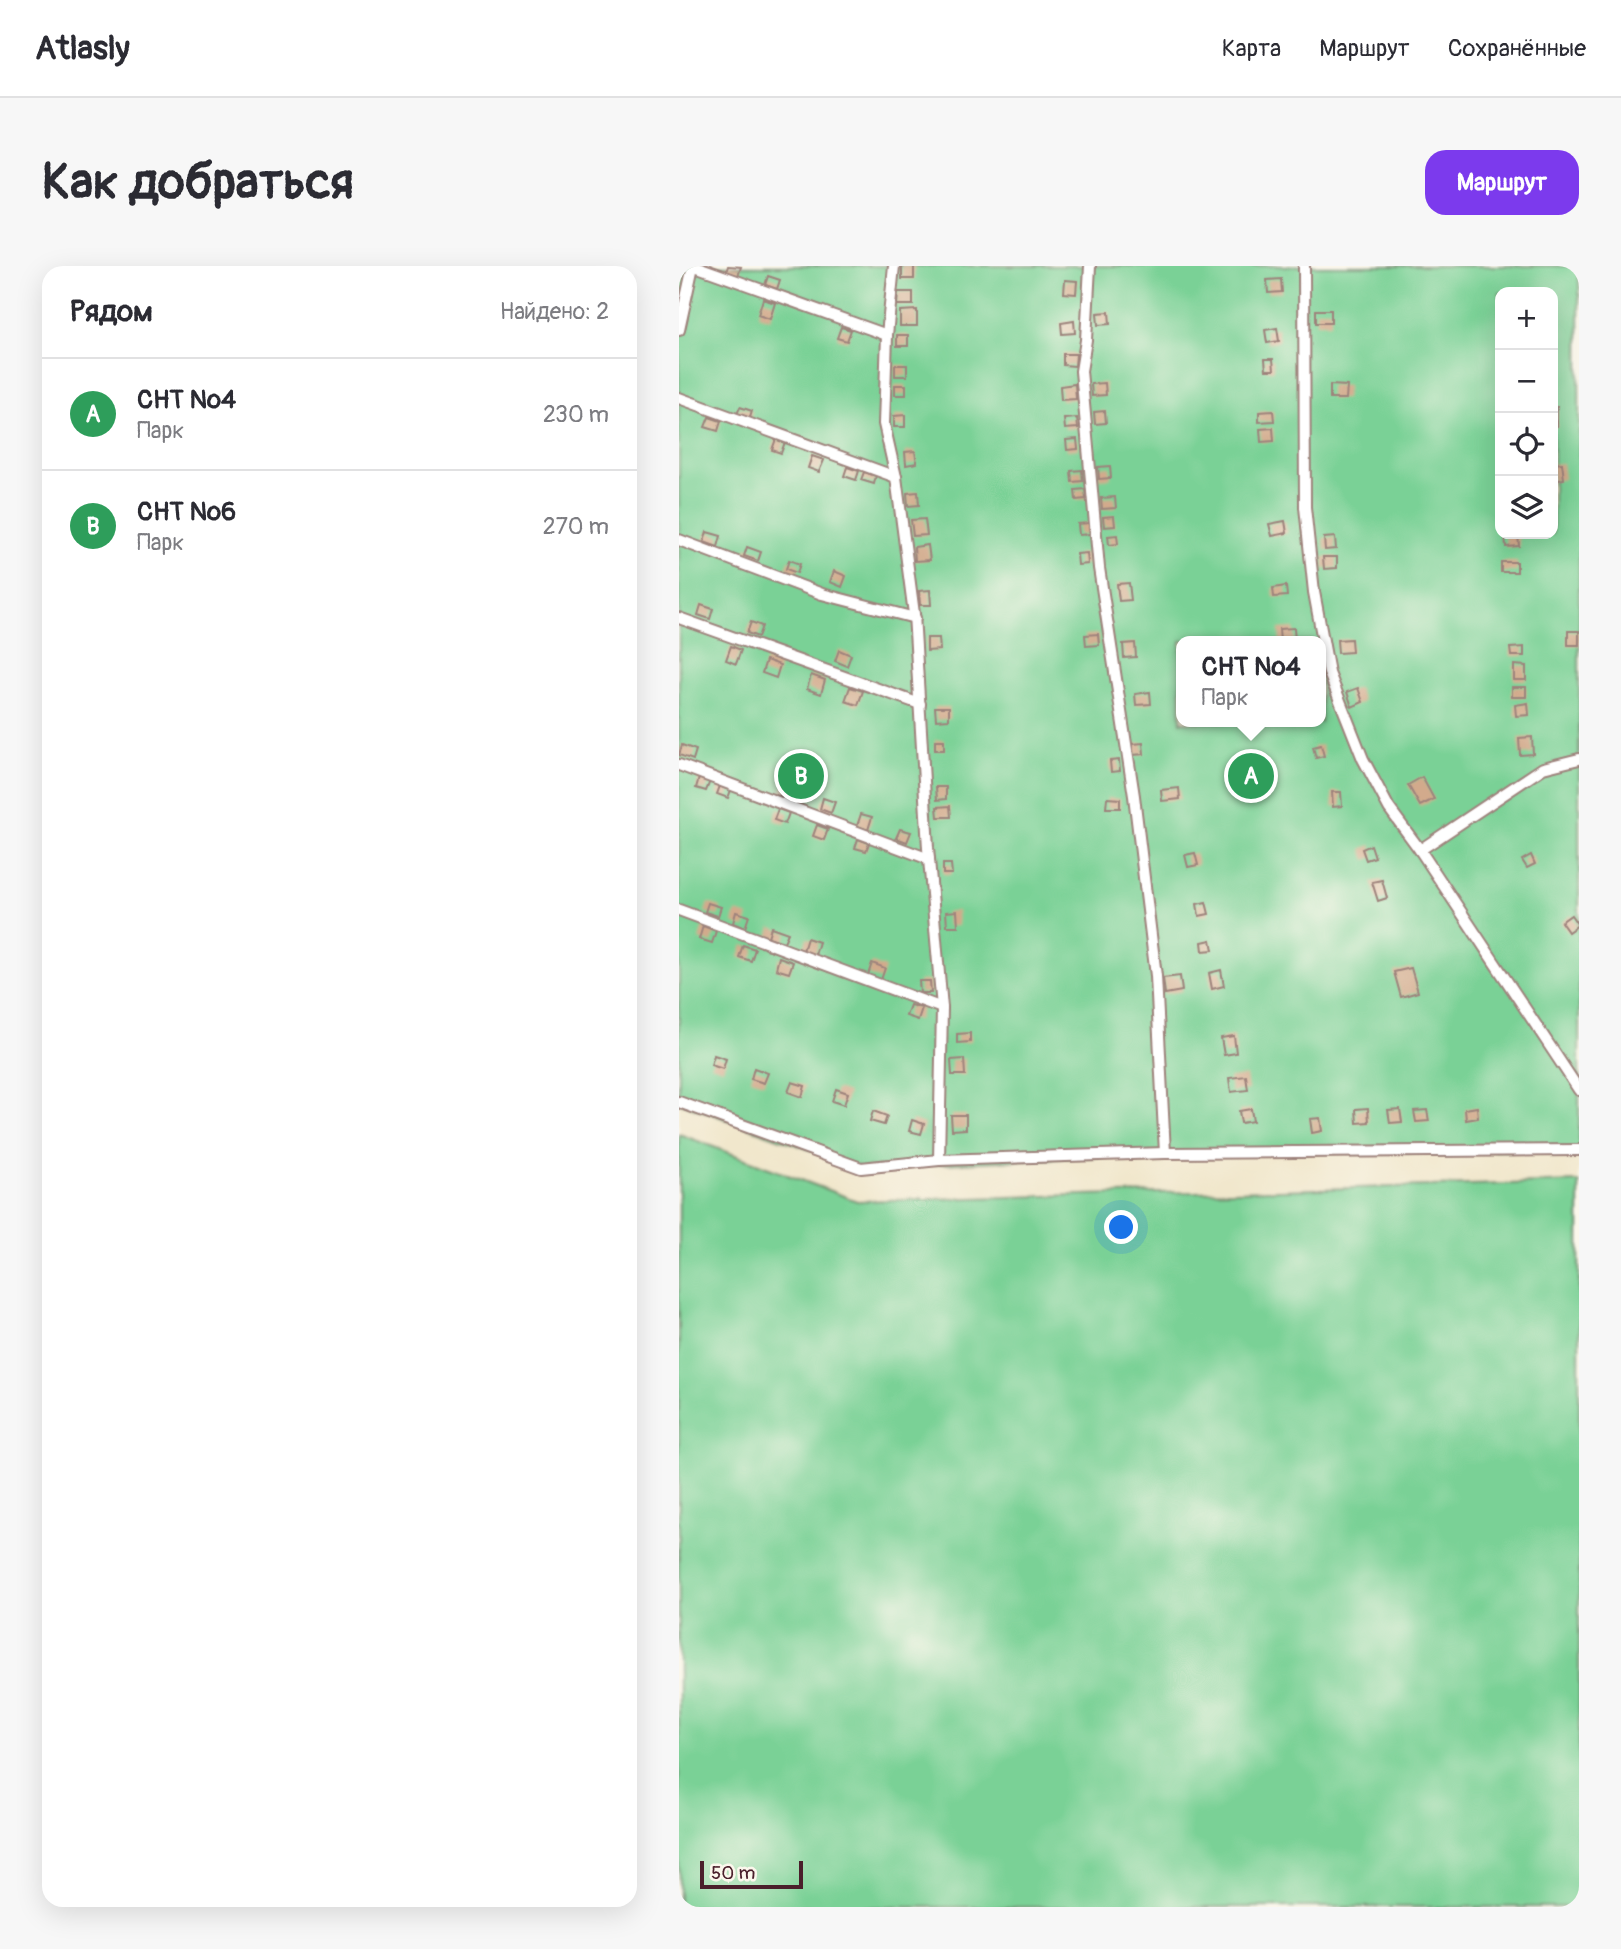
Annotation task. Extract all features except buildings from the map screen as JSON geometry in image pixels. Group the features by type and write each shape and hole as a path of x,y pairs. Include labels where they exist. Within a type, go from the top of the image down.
{"street":[{"path":"679,330 694,266 887,335"},
{"path":"894,266 887,335 884,424 896,477 915,618 929,859 943,1008 939,1160"},
{"path":"1090,266 1086,341 1081,371 1099,568 1134,796 1156,976 1165,1153"},
{"path":"1304,266 1305,507 1314,592 1322,636"},
{"path":"679,398 896,477"},
{"path":"679,540 822,594 915,618"},
{"path":"679,618 920,704"},
{"path":"1326,657 1329,673 1363,759 1389,808 1420,850 1579,1090"},
{"path":"1420,850 1543,768 1579,758"},
{"path":"679,765 929,859"},
{"path":"679,909 943,1008"},
{"path":"679,1102 861,1168 939,1160 1165,1153 1579,1150"}],"green space":[{"path":"679,266 1579,266 1579,1150 1165,1153 861,1168 679,1102"},
{"path":"679,1134 857,1201 1579,1182 1579,1907 679,1907"}],"place":[{"name":"СНТ №6","path":"801,776"},
{"name":"СНТ №4","path":"1251,776"}]}
